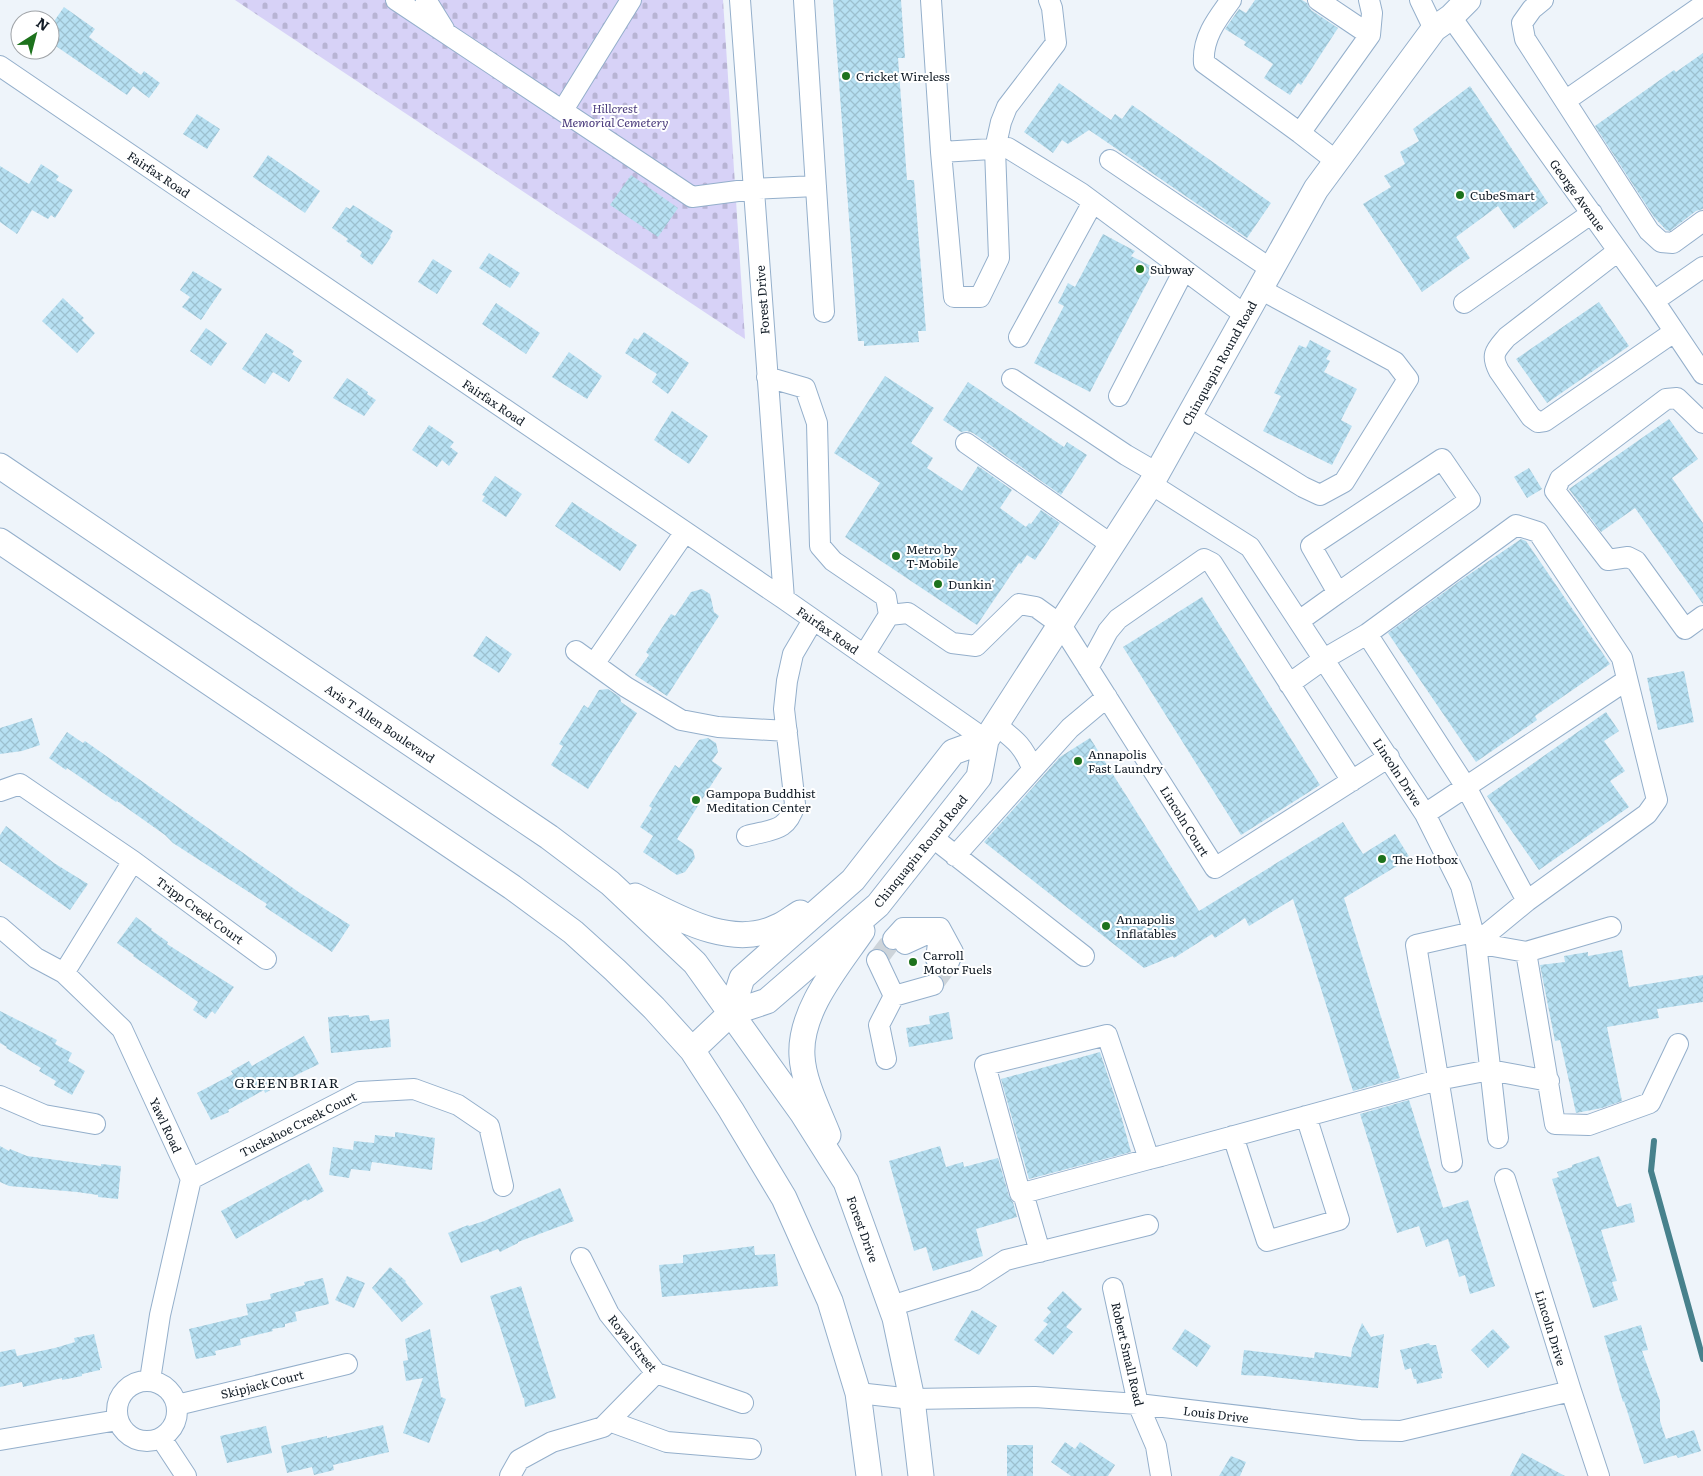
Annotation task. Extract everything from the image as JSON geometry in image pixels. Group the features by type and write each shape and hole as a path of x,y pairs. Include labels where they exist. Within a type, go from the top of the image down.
{"main road":[{"name":"Chinquapin Round Road","path":"692,1050 731,1013 767,1002 878,905 979,777 991,732 1154,479 1316,189 1451,15"},
{"name":"Aris T Allen Boulevard","path":"0,466 549,837 610,883 695,963 731,1013"},
{"path":"0,541 512,887 573,932 654,1008 692,1050 784,1198 830,1301 858,1393 869,1476"},
{"name":"Chinquapin Round Road","path":"731,1013 742,978 853,880 953,752 991,732"},
{"path":"610,883 688,922 710,930 732,934 753,934 776,928 853,880"},
{"path":"846,1182 807,1078 802,1056 804,1030 815,1002 878,905"},
{"name":"Forest Drive","path":"731,1013 802,1114 846,1182 896,1318 912,1399 921,1476"}],"street":[{"path":"396,0 692,196 754,188 816,186"},
{"path":"426,0 446,33"},
{"path":"563,110 631,0"},
{"name":"Forest Drive","path":"740,0 784,600"},
{"path":"804,0 824,312"},
{"path":"931,0 941,152 954,297 980,297 999,258 995,149 1000,122 1007,107 1056,43 1052,8 1049,0"},
{"path":"1231,0 1211,27 1203,52 1204,63 1336,161"},
{"path":"1318,0 1370,35"},
{"path":"1300,133 1370,35 1372,13 1369,0"},
{"name":"George Avenue","path":"1420,0 1451,15 1654,301 1703,374"},
{"path":"1543,0 1532,9 1522,23 1525,39 1649,231 1661,242 1673,243 1703,221"},
{"path":"1565,101 1703,5"},
{"name":"Fairfax Road","path":"0,66 864,655 991,732 1020,745 1026,753 1032,768"},
{"path":"941,152 1008,148 1093,202 1245,316"},
{"path":"1110,160 1265,279 1395,362 1408,379 1344,482 1320,495 1303,487 1190,416"},
{"path":"1019,338 1093,202"},
{"path":"1464,303 1592,213"},
{"path":"1618,251 1507,337 1495,352 1495,363 1499,371 1531,417 1538,422 1544,421 1674,332"},
{"path":"1654,301 1703,266"},
{"path":"1119,396 1184,270"},
{"path":"767,377 805,388 817,423 820,546 833,561 886,598 889,615 864,655"},
{"name":"Lincoln Drive","path":"1012,379 1126,455 1154,479 1250,547 1425,814 1461,886 1474,938 1498,1138"},
{"path":"1703,423 1677,398 1666,399 1560,479 1555,491 1608,560 1628,558 1636,561 1684,628 1703,616"},
{"path":"966,443 1112,545"},
{"path":"1299,621 1470,500 1442,459 1312,546 1338,593"},
{"path":"1289,684 1324,659 1367,634 1516,525 1538,532 1622,658 1657,800 1647,814 1474,938"},
{"path":"594,664 685,532"},
{"path":"1212,563 1230,534"},
{"path":"1088,668 1108,632 1118,619 1204,559 1212,563 1352,781"},
{"path":"889,615 908,613 952,643 976,646 1019,604 1036,607 1060,625"},
{"path":"747,836 782,827 791,818 795,804 784,709 787,682 793,654 814,620"},
{"name":"Lincoln Court","path":"1060,625 1215,868 1389,758"},
{"path":"1367,634 1466,787 1527,900"},
{"path":"576,651 626,687 682,720 718,727 787,731"},
{"path":"1425,814 1627,680"},
{"path":"955,856 1032,768 1070,728 1107,697"},
{"name":"Tripp Creek Court","path":"0,791 20,784 133,861 266,959"},
{"path":"932,837 1084,956"},
{"path":"64,973 133,861"},
{"path":"1452,1162 1416,946 1474,938 1526,952 1611,927"},
{"path":"899,942 903,928 940,928 953,952 942,961"},
{"name":"Yawl Road","path":"4,938 64,973 122,1029 191,1179"},
{"path":"1526,952 1555,1124 1589,1125 1650,1103 1678,1044"},
{"path":"883,963 894,996"},
{"path":"886,1059 879,1024 894,996 927,982"},
{"path":"1149,1159 1107,1035 984,1065 1020,1194 1149,1159 1438,1080 1490,1070 1548,1081"},
{"name":"Tuckahoe Creek Court","path":"191,1179 360,1092 414,1090 458,1105 489,1126 503,1186"},
{"path":"0,1096 44,1115 95,1124"},
{"path":"1233,1136 1267,1240 1339,1220 1306,1116"},
{"path":"150,1380 160,1315 191,1179"},
{"name":"Lincoln Drive","path":"1505,1179 1599,1476"},
{"path":"1023,1193 1040,1252"},
{"path":"891,1306 975,1280 1006,1260 1148,1225"},
{"name":"Royal Street","path":"581,1258 609,1314 656,1373 742,1404"},
{"name":"Robert Small Road","path":"1113,1288 1138,1404 1156,1446 1161,1476"},
{"name":"Skipjack Court","path":"177,1405 347,1364"},
{"path":"510,1476 519,1460 552,1442 603,1427 656,1373"},
{"path":"150,1380 168,1388 174,1396 177,1405 178,1415 169,1432 161,1438 145,1441 131,1437 123,1430 116,1410 118,1400 123,1392 135,1383 150,1380"},
{"name":"Louis Drive","path":"858,1393 912,1399 1035,1397 1138,1404 1360,1430 1401,1431 1571,1391"},
{"path":"0,1440 118,1420"},
{"path":"610,1421 667,1442 751,1449"},
{"path":"161,1438 186,1476"}],"green space":[{"name":"Hillcrest Memorial Cemetery","path":"235,0 723,0 745,339"}],"building":[{"path":"833,0 901,0 905,58 898,58 907,180 914,180 926,331 918,331 919,342 864,346 864,341 858,341"},
{"path":"1255,0 1302,0 1307,3 1311,10 1338,28 1301,85 1298,83 1290,95 1264,78 1273,64 1244,45 1246,42 1225,29 1239,9 1246,13"},
{"path":"64,7 95,29 89,37 141,75 127,95 60,49 60,13"},
{"path":"1703,53 1703,209 1696,211 1670,231 1666,230 1654,217 1595,126 1674,70 1676,72"},
{"path":"144,71 160,83 149,98 133,86"},
{"path":"1059,83 1111,120 1115,114 1122,119 1132,105 1271,203 1247,238 1089,130 1068,144 1062,140 1053,153 1024,132"},
{"name":"CubeSmart","path":"1470,86 1548,203 1514,229 1498,206 1456,237 1470,258 1422,292 1363,204 1391,187 1384,176 1405,164 1400,152 1419,141 1413,129"},
{"path":"197,114 220,129 207,149 183,134"},
{"path":"268,155 320,191 305,213 253,177"},
{"path":"41,164 59,176 56,180 73,190 55,218 51,215 48,219 32,210 17,234 0,222 0,166 29,184"},
{"path":"631,175 678,208 658,237 610,205"},
{"path":"353,205 393,231 372,265 360,256 362,252 346,241 348,239 332,228 346,207 350,209"},
{"path":"1103,234 1135,251 1131,256 1155,268 1090,392 1034,363 1064,306 1058,303 1068,283 1075,287"},
{"path":"489,253 520,273 510,288 479,268"},
{"path":"433,259 452,271 437,294 418,282"},
{"path":"193,271 222,289 201,320 182,307 190,297 180,290"},
{"path":"63,298 84,318 82,320 95,333 77,353 42,321"},
{"path":"1599,302 1629,346 1547,403 1516,359"},
{"path":"496,303 540,333 526,354 482,324"},
{"path":"206,328 227,343 211,366 190,351"},
{"path":"644,332 689,363 668,394 652,382 657,374 625,353 634,338 638,340"},
{"path":"266,333 294,351 292,354 302,361 289,382 273,372 265,384 242,369"},
{"path":"1310,340 1331,351 1326,359 1330,361 1324,372 1357,389 1341,420 1352,426 1332,465 1263,431 1281,396 1274,393 1299,345 1306,348"},
{"path":"569,352 602,376 587,399 552,377"},
{"path":"885,376 934,408 911,443 933,458 927,468 962,491 978,466 1012,490 1000,508 1026,527 1029,523 1031,524 1041,510 1060,523 1035,560 1027,555 1021,564 1019,563 977,625 845,537 880,483 834,453"},
{"path":"347,378 368,392 367,394 376,400 364,416 333,398"},
{"path":"968,382 1064,447 1067,442 1087,455 1061,495 973,433 961,432 943,420"},
{"path":"672,411 708,436 689,464 654,440"},
{"path":"1669,419 1698,459 1672,478 1703,523 1703,604 1635,508 1601,532 1569,489"},
{"path":"429,425 454,442 450,447 458,453 449,466 442,460 437,467 412,450"},
{"path":"1529,468 1542,489 1527,498 1514,477"},
{"path":"495,476 522,494 506,517 482,501 485,496 482,495"},
{"path":"572,502 637,545 620,571 555,526"},
{"path":"1521,539 1526,541 1610,664 1535,716 1537,720 1476,762 1388,633"},
{"path":"702,589 710,594 714,612 719,616 667,696 635,675 649,655 646,652 671,614 675,616 691,592"},
{"path":"1202,597 1320,785 1241,835 1123,647"},
{"path":"486,636 512,654 499,673 473,656"},
{"path":"1684,671 1694,722 1658,730 1647,678"},
{"path":"608,689 620,697 621,702 637,713 588,789 551,765 563,746 559,744 584,705 588,708 599,690"},
{"path":"1606,712 1619,731 1604,741 1625,771 1610,781 1629,807 1539,870 1487,796"},
{"path":"32,718 40,745 22,751 0,754 0,728"},
{"path":"67,732 83,743 85,741 300,893 350,925 332,952 265,907 267,904 173,843 165,835 117,801 49,758"},
{"path":"708,738 716,743 718,752 712,761 722,768 677,839 693,850 695,858 685,872 677,875 643,852 653,836 640,827 652,808 649,806 675,765 679,768 699,740"},
{"path":"1090,738 1199,911 1343,822 1363,854 1395,834 1410,858 1344,898 1400,1078 1353,1091 1293,899 1249,926 1245,918 1215,938 1212,934 1174,958 1173,956 1144,968 984,842 1060,757"},
{"path":"6,826 54,863 88,884 70,910 0,861 0,835"},
{"path":"136,917 168,942 167,944 234,987 215,1014 212,1011 206,1019 193,1010 198,1002 117,943"},
{"path":"1622,950 1629,987 1703,975 1703,1002 1657,1009 1659,1018 1607,1027 1622,1101 1602,1108 1576,1113 1560,1040 1555,1041 1540,965 1565,962 1564,956 1588,952 1588,956"},
{"path":"0,1011 57,1040 55,1044 72,1053 68,1061 85,1071 72,1095 54,1085 56,1081 39,1071 41,1068 0,1043"},
{"path":"949,1012 953,1039 909,1047 906,1028 930,1024 929,1016"},
{"path":"349,1015 349,1017 369,1015 370,1021 389,1019 391,1047 331,1053 328,1017"},
{"path":"304,1036 319,1064 282,1082 265,1093 264,1090 228,1110 229,1112 211,1120 197,1093 233,1074 231,1071 249,1061 252,1066"},
{"path":"1100,1052 1131,1152 1029,1179 1001,1079"},
{"path":"1409,1100 1443,1208 1468,1200 1495,1286 1470,1294 1465,1275 1459,1277 1448,1239 1426,1247 1419,1226 1397,1233 1360,1114"},
{"path":"395,1132 435,1138 432,1170 372,1162 370,1171 351,1169 349,1178 329,1175 333,1147 353,1150 354,1141 374,1143 375,1135 395,1137"},
{"path":"0,1146 9,1151 10,1149 27,1156 101,1166 101,1164 121,1166 118,1199 77,1192 9,1186 0,1182"},
{"path":"940,1146 946,1167 963,1162 964,1167 998,1158 1017,1217 976,1229 983,1256 933,1271 926,1247 914,1251 889,1161"},
{"path":"1599,1156 1617,1207 1631,1203 1635,1222 1601,1230 1617,1281 1612,1282 1618,1300 1593,1308 1552,1179 1559,1177 1557,1172"},
{"path":"309,1163 324,1191 307,1201 306,1199 236,1239 221,1211"},
{"path":"560,1188 574,1221 518,1242 500,1252 498,1249 461,1263 448,1233 484,1221"},
{"path":"754,1246 755,1255 775,1254 778,1286 662,1297 659,1265 683,1263 683,1255"},
{"path":"390,1267 406,1281 423,1304 402,1322 372,1288"},
{"path":"347,1276 365,1283 354,1308 335,1300"},
{"path":"323,1278 329,1304 295,1312 297,1321 285,1324 285,1327 240,1339 241,1345 215,1351 216,1355 196,1359 189,1329 248,1315 246,1304 271,1299 270,1294 305,1285 304,1282"},
{"path":"521,1286 556,1398 525,1407 524,1398 490,1296"},
{"path":"1063,1291 1082,1309 1066,1327 1073,1332 1053,1355 1034,1340 1048,1324 1043,1321 1051,1312 1047,1308"},
{"path":"972,1310 997,1326 979,1355 954,1340"},
{"path":"1362,1323 1371,1337 1384,1334 1378,1388 1241,1375 1244,1350 1314,1358 1315,1352 1351,1357 1352,1349"},
{"path":"1641,1325 1648,1350 1642,1351 1660,1401 1660,1421 1666,1439 1694,1430 1701,1451 1678,1458 1676,1455 1644,1464 1623,1402 1604,1336"},
{"path":"430,1329 441,1397 446,1399 429,1443 403,1433 423,1378 406,1381 403,1361 408,1360 405,1339"},
{"path":"1185,1329 1211,1346 1197,1367 1172,1349"},
{"path":"1493,1329 1510,1347 1488,1368 1471,1350"},
{"path":"94,1334 102,1368 100,1370 82,1374 82,1376 62,1380 62,1378 23,1387 22,1382 0,1387 0,1352 15,1349 17,1356 55,1348 75,1342 74,1338"},
{"path":"1429,1343 1430,1345 1436,1345 1443,1373 1441,1374 1442,1378 1417,1384 1411,1368 1405,1370 1400,1350"},
{"path":"383,1425 389,1452 333,1465 334,1470 314,1475 312,1467 287,1473 281,1446"},
{"path":"266,1426 272,1453 227,1463 220,1436"},
{"path":"1065,1442 1075,1449 1080,1442 1115,1465 1108,1476 1071,1476 1051,1462"},
{"path":"1007,1445 1033,1445 1033,1476 1007,1476"},
{"path":"1522,1453 1565,1476 1510,1476"},
{"path":"1231,1456 1246,1462 1240,1476 1219,1476"}],"waterway":[{"path":"1654,1141 1651,1171 1703,1359"}],"tunnel":[{"path":"877,960 893,939"},
{"path":"933,985 948,964"}],"place":[{"name":"Cricket Wireless","path":"846,76"},
{"name":"CubeSmart","path":"1460,195"},
{"name":"Subway","path":"1140,269"},
{"name":"Metro by T-Mobile","path":"896,556"},
{"name":"Dunkin'","path":"938,584"},
{"name":"Annapolis Fast Laundry","path":"1078,761"},
{"name":"Gampopa Buddhist Meditation Center","path":"696,800"},
{"name":"The Hotbox","path":"1382,859"},
{"name":"Annapolis Inflatables","path":"1106,926"},
{"name":"Carroll Motor Fuels","path":"913,962"}],"district":[{"name":"GREENBRIAR","path":"287,1082"}]}
